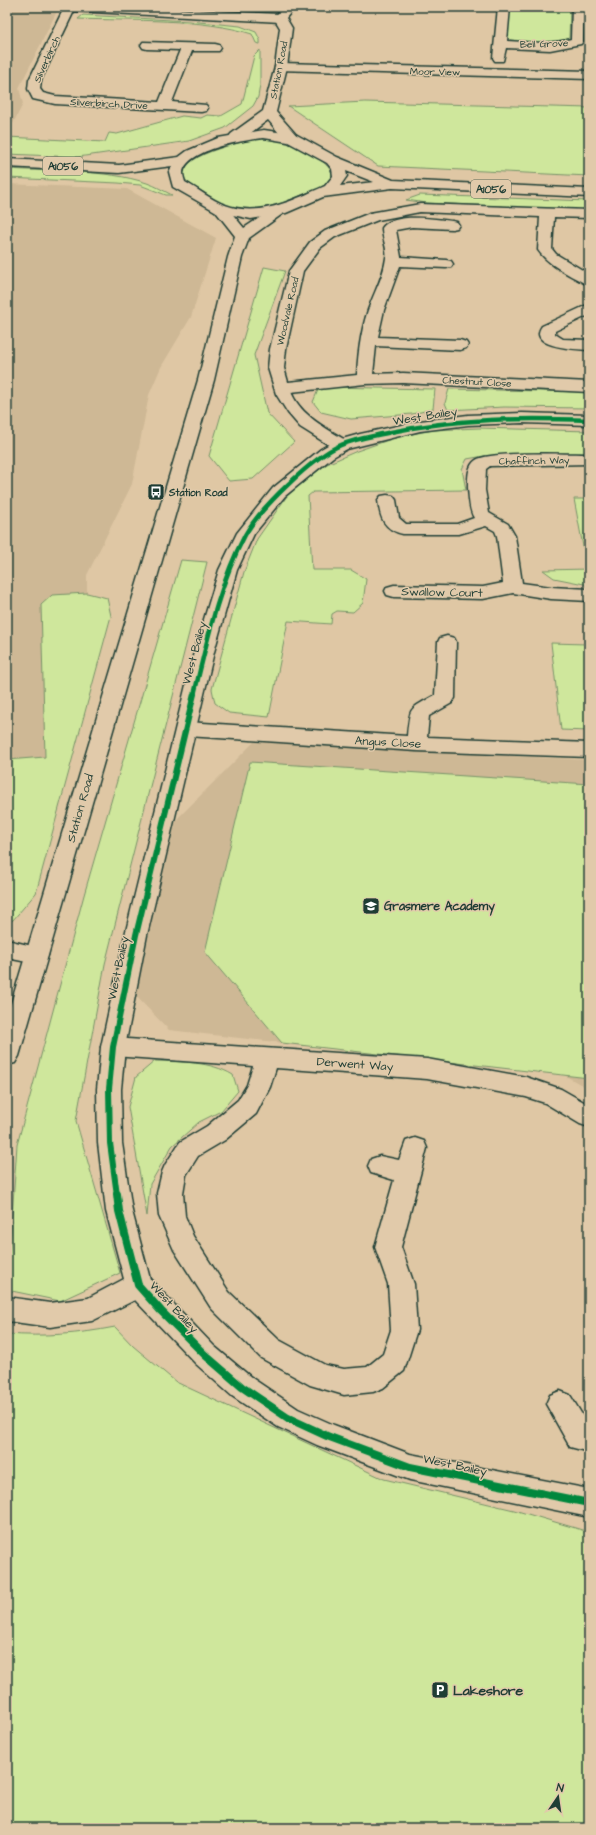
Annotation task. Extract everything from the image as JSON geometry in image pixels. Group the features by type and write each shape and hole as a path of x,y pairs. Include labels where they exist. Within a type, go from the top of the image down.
{"street":[{"path":"66,7 280,18 288,7"},
{"name":"Silverbirch","path":"55,100 38,96 34,89 35,80 70,7"},
{"path":"498,73 504,7"},
{"name":"Bell Grove","path":"501,44 557,45 577,41 578,7"},
{"name":"Station Road","path":"236,137 269,113 281,67 286,28 280,18"},
{"path":"147,45 216,48"},
{"name":"Silverbirch Drive","path":"164,106 186,47"},
{"name":"Moor View","path":"281,67 589,75"},
{"name":"Silverbirch Drive","path":"55,100 201,108"},
{"name":"Station Road","path":"269,113 292,138"},
{"path":"220,208 242,236 281,210 330,189 337,182 340,176 339,168 332,160 292,138 264,134 236,137 188,155 180,161 175,170 174,176 178,184 220,208 251,215 281,210"},
{"name":"A1056","path":"332,160 392,184"},
{"name":"A1056","path":"7,163 119,169 180,161"},
{"name":"A1056","path":"119,169 178,184"},
{"name":"A1056","path":"322,193 392,184 589,193"},
{"name":"Woodvale Road","path":"341,445 306,423 294,410 282,388 276,368 278,349 296,271 302,260 315,245 330,234 347,226 376,216 420,208 589,214"},
{"path":"547,213 545,250 551,257 589,280"},
{"path":"365,379 365,366 379,303 387,287 395,254 389,228 394,225 410,224 452,226"},
{"name":"Station Road","path":"7,1056 203,387 235,257 242,236"},
{"path":"393,261 446,264"},
{"path":"589,309 547,329 547,336 559,343 589,345"},
{"path":"588,336 589,341"},
{"path":"370,341 452,341"},
{"name":"Chestnut Close","path":"282,388 365,379 403,378 589,387"},
{"name":"West Bailey","path":"589,420 522,418 468,420 420,426 360,439 341,445 327,453 279,492 246,533 228,570 204,652 136,935 113,1047 109,1089 110,1143 119,1211 138,1285 161,1311 205,1355 242,1387 288,1418 327,1436 410,1466 558,1498 589,1503"},
{"name":"Chaffinch Way","path":"486,520 481,516 480,512 476,476 477,469 480,464 486,461 495,460 589,459"},
{"path":"387,500 390,522 403,529 459,529 486,520 497,524 502,528 506,536 513,587"},
{"name":"Swallow Court","path":"394,591 483,594 513,587 551,593 589,595"},
{"path":"416,744 419,713 445,698 447,642"},
{"name":"Angus Close","path":"186,729 416,744 589,750"},
{"path":"7,949 37,955"},
{"name":"Derwent Way","path":"113,1047 427,1069 526,1087 553,1096 589,1117"},
{"path":"268,1058 258,1087 247,1107 216,1133 189,1149 174,1172 170,1193 172,1216 183,1242 220,1300 270,1349 320,1376 344,1382 373,1379 394,1362 404,1330 401,1284 388,1247 415,1148"},
{"path":"380,1166 408,1172"},
{"name":"West Bailey","path":"7,1309 50,1315 92,1309 138,1285"},
{"path":"560,1404 580,1438 589,1439"}],"shaded area":[{"path":"7,7 59,7 19,88 23,104 7,135"},
{"path":"130,7 261,7 218,10"},
{"path":"7,184 127,189 216,238 191,317 161,367 149,395 132,484 87,575 87,593 35,825 7,886"},
{"name":"Grasmere Academy","path":"254,742 589,760 589,1089 564,1075 169,1030 131,991 176,820"}],"green space":[{"path":"510,7 570,7 569,38 557,42 511,40 506,36"},
{"path":"83,15 189,21 240,26 256,32 260,40 260,44 256,43 252,34 211,25 166,21 78,19"},
{"path":"260,50 260,85 258,97 253,106 225,128 189,141 78,157 7,154 7,137 105,142 109,133 117,134 182,116 201,118 207,115 221,116 242,104 254,56"},
{"path":"365,102 589,108 589,176 378,166 288,106"},
{"path":"266,138 293,145 321,160 328,166 332,173 331,178 325,185 316,190 272,206 241,209 220,203 190,184 184,177 183,174 186,167 193,160 205,154 246,141"},
{"path":"7,169 114,175 147,183 172,195 166,195 140,185 7,178"},
{"path":"420,195 589,201 589,210 427,203 406,200"},
{"path":"264,267 285,271 254,355 267,413 294,442 253,479 229,481 209,456"},
{"path":"323,387 435,389 433,409 412,414 351,419 321,412 313,402 318,390"},
{"path":"449,389 589,392 589,408 504,407 448,410 445,403"},
{"path":"479,428 589,431 589,455 484,456 467,459 462,469 466,490 313,492 308,496 312,570 351,570 366,579 363,603 353,612 337,611 332,614 331,624 288,621 269,717 229,713 215,703 212,689 244,572 257,539 287,496 327,464 357,451 397,437 433,430"},
{"path":"574,499 589,499 589,557 585,557"},
{"path":"181,560 207,562 105,964 76,1121 120,1273 60,1301 7,1290 17,1145 84,895"},
{"path":"589,569 589,585 554,578 543,570"},
{"path":"87,593 107,598 111,616 36,893 13,920 7,923 7,760 45,757 41,605 52,595"},
{"path":"551,643 586,644 589,663 589,731 561,730"},
{"name":"Grasmere Academy","path":"250,762 589,784 589,1078 282,1043 205,952"},
{"path":"155,1061 196,1063 224,1070 233,1075 238,1091 221,1111 199,1122 172,1146 150,1184 147,1216 128,1107 136,1077"},
{"path":"115,1327 133,1346 176,1382 384,1479 514,1510 589,1532 589,1828 7,1828 7,1334 61,1334"}],"cycle path":[{"path":"589,420 522,418 468,420 420,426 360,439 341,445 327,453 279,492 246,533 228,570 204,652 136,935 113,1047 109,1089 110,1143 119,1211 138,1285 161,1311 205,1355 242,1387 288,1418 327,1436 410,1467 589,1503"}],"place":[{"name":"Station Road","path":"156,492"},
{"name":"Grasmere Academy","path":"371,906"},
{"name":"Lakeshore","path":"440,1690"}]}
